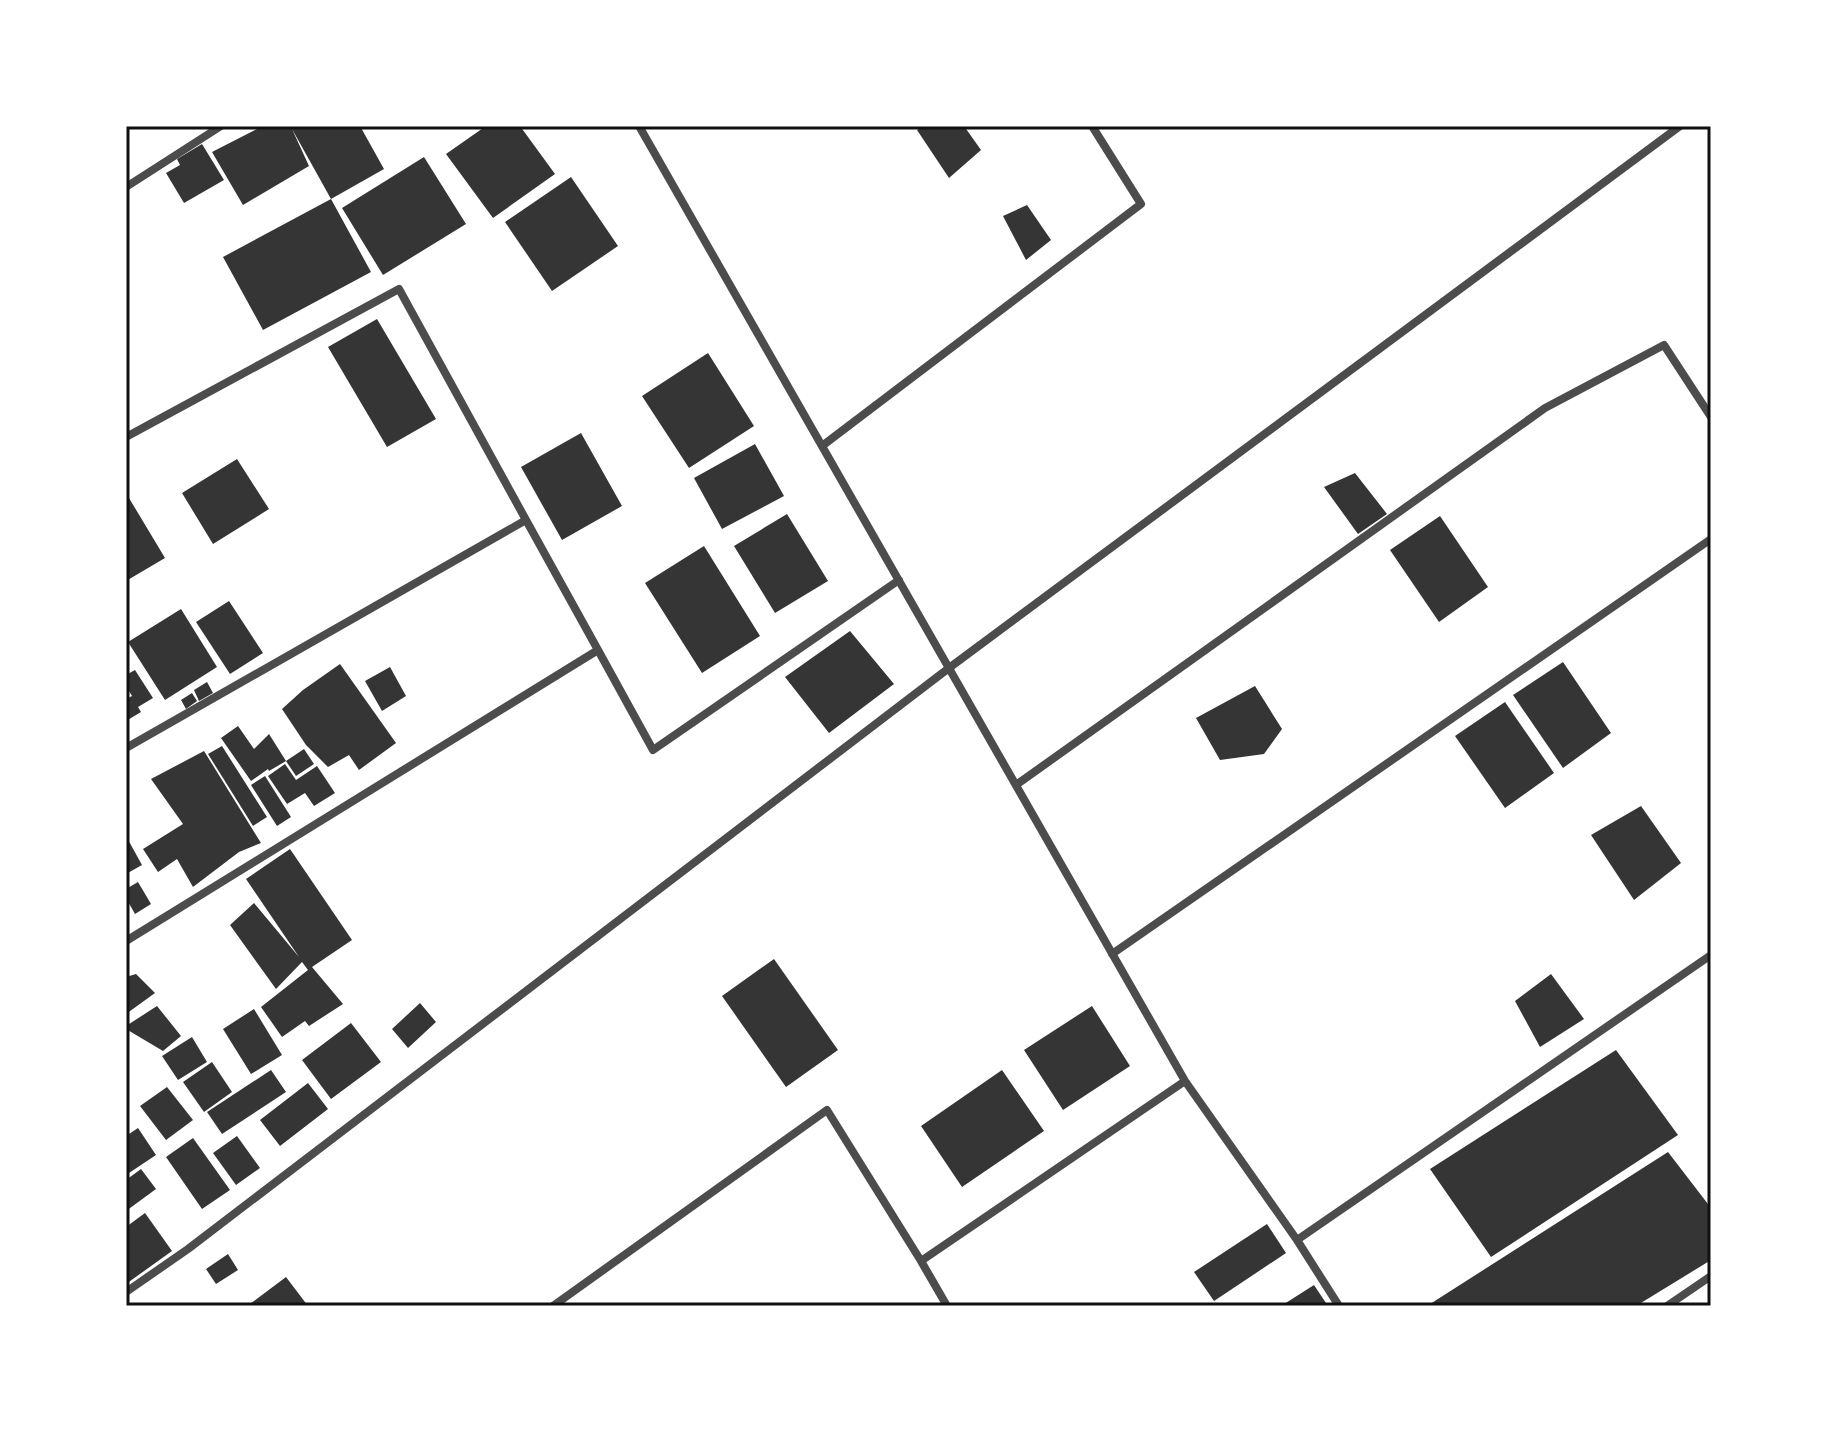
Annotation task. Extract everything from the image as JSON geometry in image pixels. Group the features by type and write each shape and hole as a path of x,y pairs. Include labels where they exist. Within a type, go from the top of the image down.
{"street":[{"path":"126,187 221,126"},
{"path":"639,126 1185,1081 1297,1240 1339,1306"},
{"path":"822,446 1141,204 1092,126"},
{"path":"126,1292 188,1249 949,668 1680,126"},
{"path":"126,437 399,289 653,750 899,580"},
{"path":"1016,785 1558,401 1664,345 1711,417"},
{"path":"126,748 526,520"},
{"path":"1112,954 1711,539"},
{"path":"126,941 598,650"},
{"path":"1297,1240 1711,955"},
{"path":"921,1261 1185,1081"},
{"path":"553,1306 827,1110 947,1306"},
{"path":"1667,1306 1711,1276"}],"building":[{"path":"263,126 360,126 384,169 331,199 292,129 309,166 243,205 212,152"},
{"path":"486,126 520,126 555,174 493,218 446,154"},
{"path":"923,126 964,126 981,150 949,178 917,130"},
{"path":"202,144 224,180 184,203 166,173 180,165 177,159"},
{"path":"424,157 466,224 383,275 342,208"},
{"path":"571,177 618,246 552,291 505,222"},
{"path":"331,199 371,272 263,330 223,257"},
{"path":"1027,205 1051,240 1026,260 1003,216"},
{"path":"377,319 436,419 387,447 328,347"},
{"path":"708,353 754,426 689,468 642,396"},
{"path":"581,433 622,506 562,540 521,467"},
{"path":"755,444 784,496 722,529 694,478"},
{"path":"237,459 269,509 213,544 182,493"},
{"path":"1355,473 1387,514 1358,534 1324,487"},
{"path":"126,493 165,558 126,581"},
{"path":"787,514 828,581 775,613 734,546"},
{"path":"1440,516 1488,587 1439,622 1390,550"},
{"path":"704,546 760,636 702,673 645,583"},
{"path":"229,601 263,653 230,674 196,622"},
{"path":"181,609 217,667 165,700 128,642"},
{"path":"850,631 894,684 829,733 785,677"},
{"path":"1563,662 1611,733 1563,768 1513,695"},
{"path":"340,664 396,743 359,770 349,755 328,767 306,745 282,709"},
{"path":"390,667 406,696 382,711 365,681"},
{"path":"135,670 153,698 138,707 141,712 126,721 126,699 132,696 126,686 126,675"},
{"path":"207,682 213,693 199,701 194,690"},
{"path":"1255,686 1282,729 1264,754 1220,760 1196,718"},
{"path":"192,693 197,701 186,709 181,700"},
{"path":"1505,702 1554,773 1505,808 1455,736"},
{"path":"238,726 254,749 269,734 286,761 251,781 221,738"},
{"path":"222,746 267,817 253,826 208,754"},
{"path":"304,749 314,764 296,776 286,761"},
{"path":"204,751 261,843 239,852 193,887 177,859 158,872 143,849 183,824 151,779"},
{"path":"285,764 296,780 317,766 335,793 314,806 305,793 287,804 268,776"},
{"path":"265,776 291,817 277,826 251,785"},
{"path":"1641,806 1681,863 1634,900 1591,835"},
{"path":"126,836 142,865 126,874"},
{"path":"290,849 352,940 312,967 343,1004 309,1026 305,1021 282,1037 261,1007 308,970 302,962 276,989 230,925 254,903 299,957 246,879"},
{"path":"138,882 151,904 135,914 126,898 126,889"},
{"path":"774,959 838,1050 786,1087 722,996"},
{"path":"136,974 155,993 126,1014 126,977"},
{"path":"1551,974 1584,1019 1540,1047 1515,1001"},
{"path":"420,1003 436,1022 408,1048 392,1029"},
{"path":"157,1006 181,1036 163,1051 126,1029 126,1026"},
{"path":"1092,1006 1130,1066 1063,1110 1024,1050"},
{"path":"254,1009 282,1055 251,1074 223,1029"},
{"path":"351,1023 381,1062 331,1099 302,1060"},
{"path":"192,1037 207,1062 178,1080 162,1056"},
{"path":"1616,1050 1678,1135 1491,1257 1430,1169"},
{"path":"212,1062 232,1092 204,1112 183,1082"},
{"path":"271,1070 286,1092 222,1134 207,1112"},
{"path":"1002,1070 1044,1131 962,1187 921,1126"},
{"path":"308,1083 328,1109 280,1146 260,1120"},
{"path":"167,1087 193,1120 166,1140 140,1106"},
{"path":"138,1128 156,1155 126,1175 126,1136"},
{"path":"237,1136 260,1168 236,1185 213,1153"},
{"path":"193,1138 230,1190 202,1209 166,1157"},
{"path":"1668,1152 1711,1208 1711,1260 1636,1306 1427,1306"},
{"path":"141,1169 156,1189 126,1211 126,1180"},
{"path":"145,1213 172,1251 126,1284 126,1227"},
{"path":"1267,1224 1286,1253 1214,1301 1194,1272"},
{"path":"228,1254 238,1270 216,1284 206,1269"},
{"path":"286,1277 308,1306 247,1306 254,1301"},
{"path":"1314,1285 1328,1306 1281,1306"}]}
